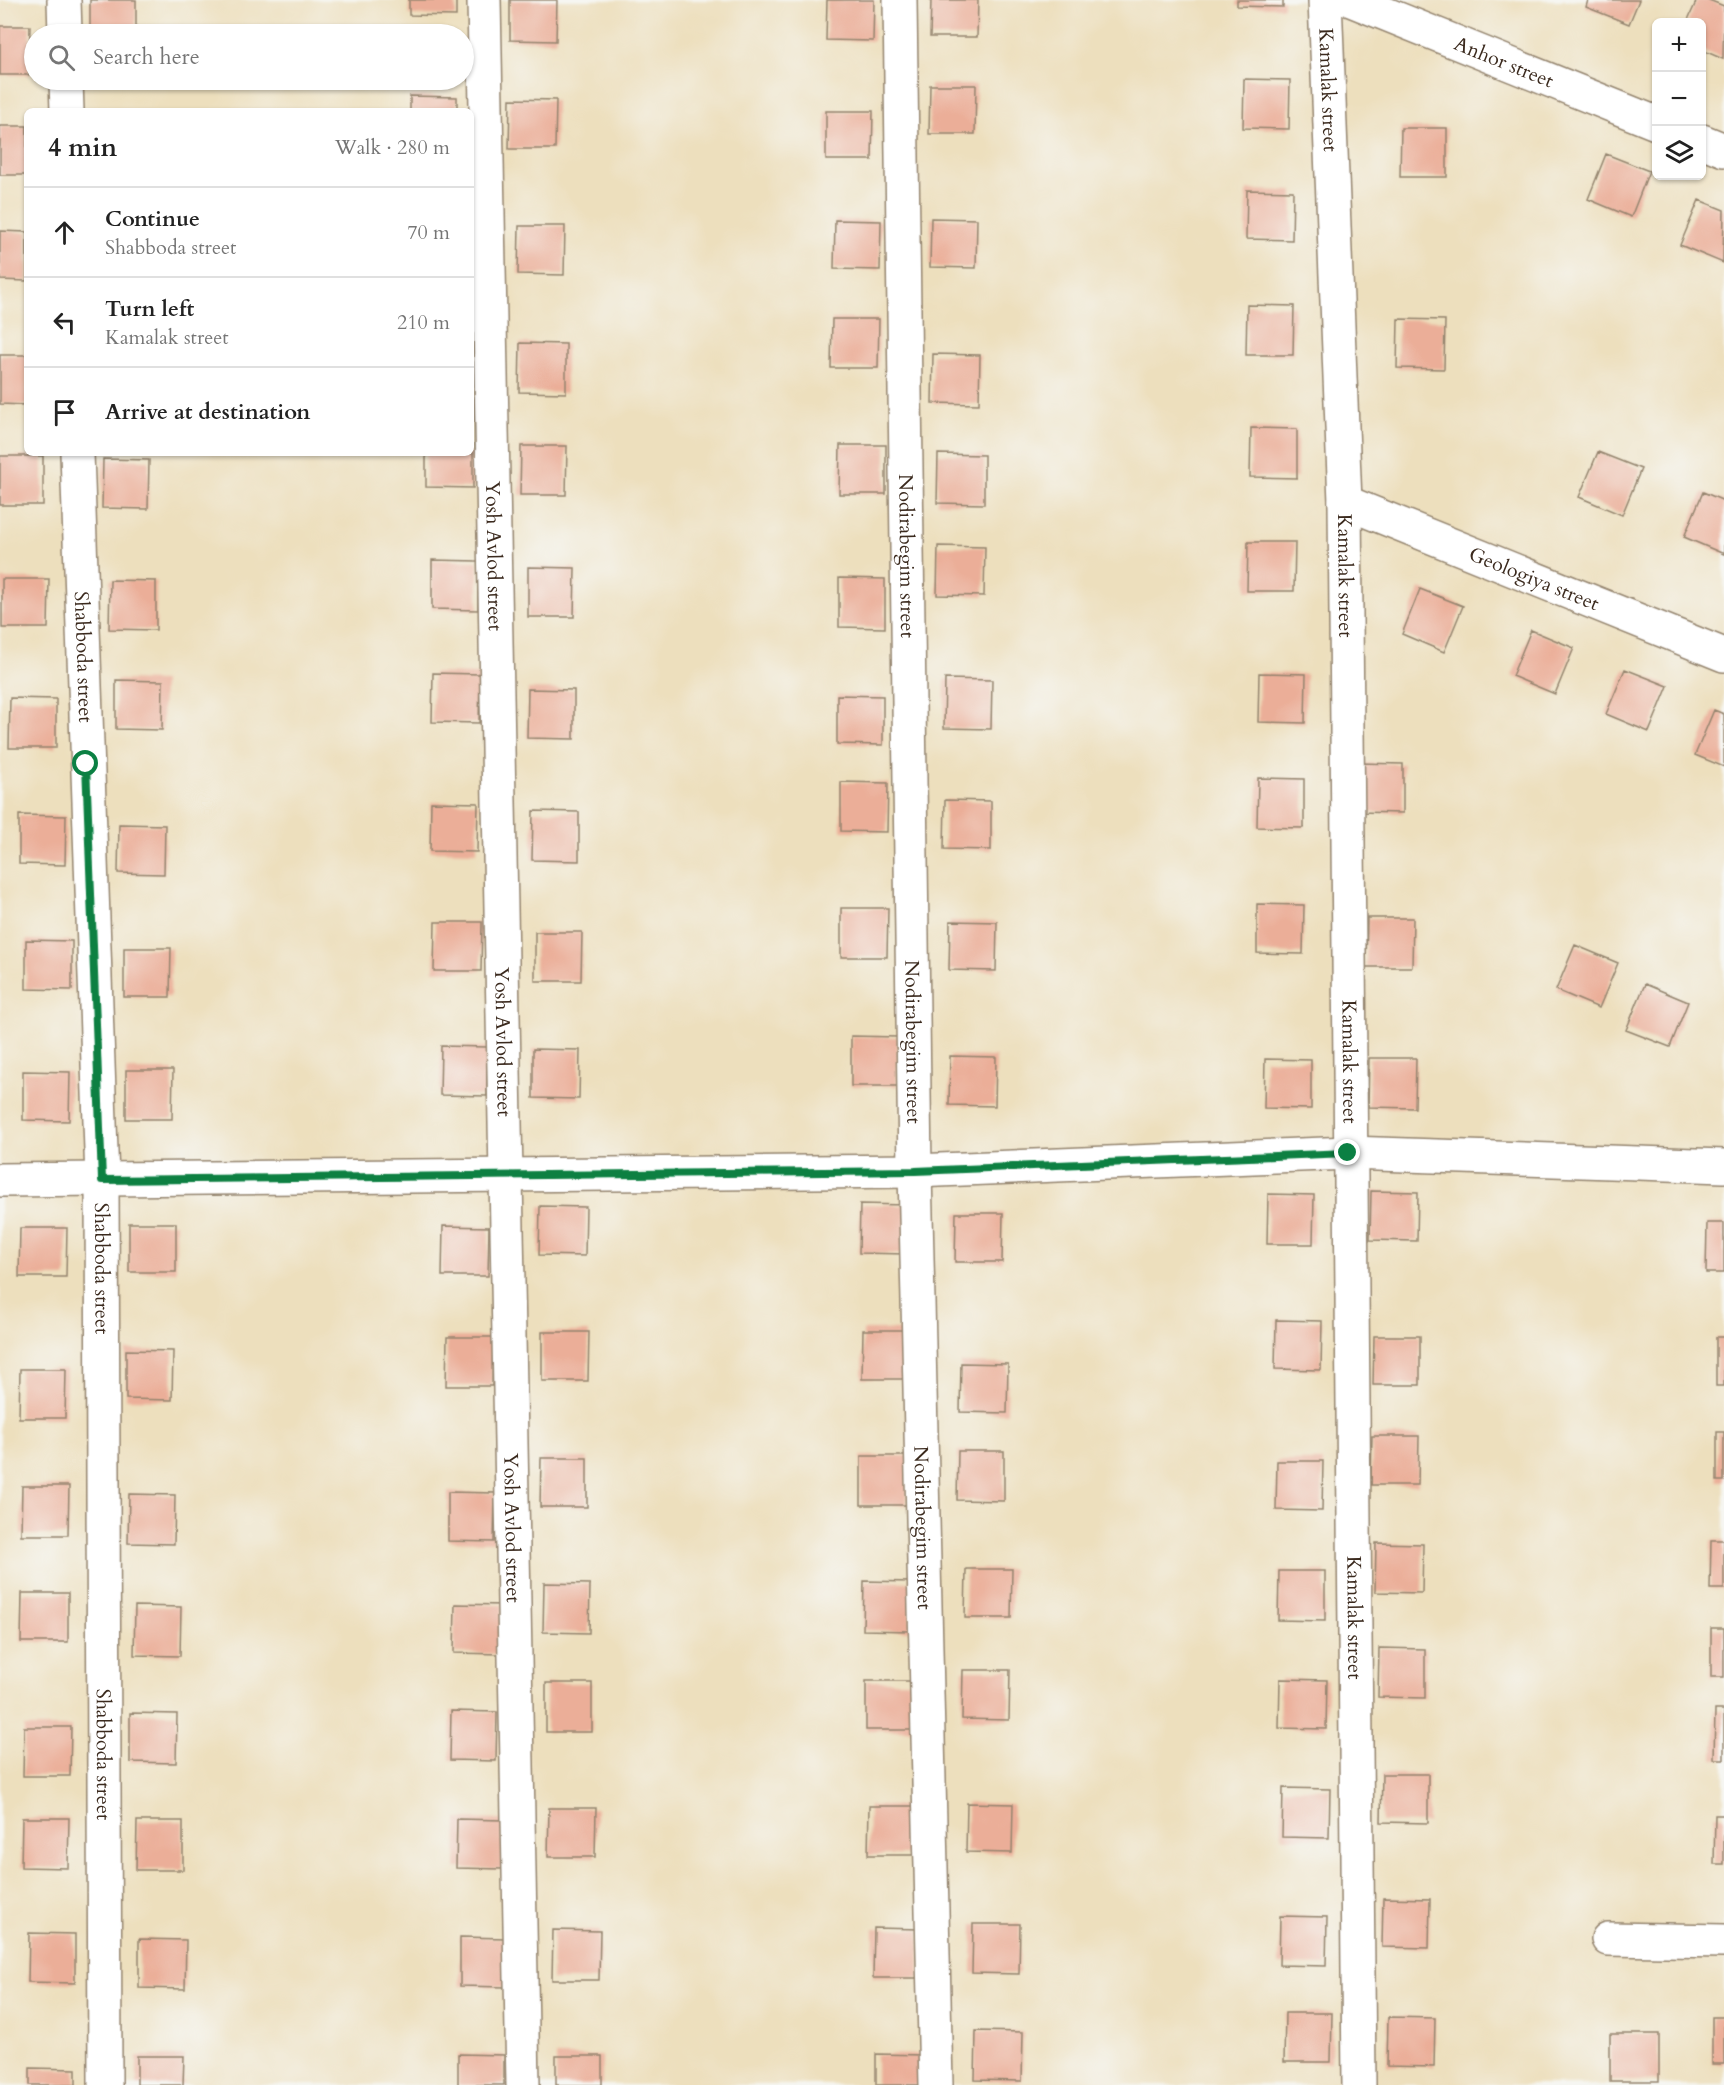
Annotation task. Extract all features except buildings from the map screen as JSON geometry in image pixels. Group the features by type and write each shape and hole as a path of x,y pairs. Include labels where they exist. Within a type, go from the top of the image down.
{"street":[{"path":"64,0 65,24"},
{"name":"Yosh Avlod street","path":"484,0 523,2085"},
{"name":"Nodirabegim street","path":"900,0 915,1171 936,2085"},
{"name":"Kamalak street","path":"1324,0 1345,502 1348,1153 1359,2085"},
{"name":"Anhor street","path":"1351,0 1652,121"},
{"path":"66,90 67,108"},
{"path":"1706,143 1724,150"},
{"name":"Shabboda street","path":"77,456 102,1180 105,2085"},
{"name":"Geologiya street","path":"1345,502 1724,655"},
{"name":"Kamalak street","path":"0,1180 915,1171 1348,1153 1724,1166"},
{"path":"1608,1939 1724,1941"}],"route":[{"path":"86,764 102,1180 915,1171 1348,1153"}]}
